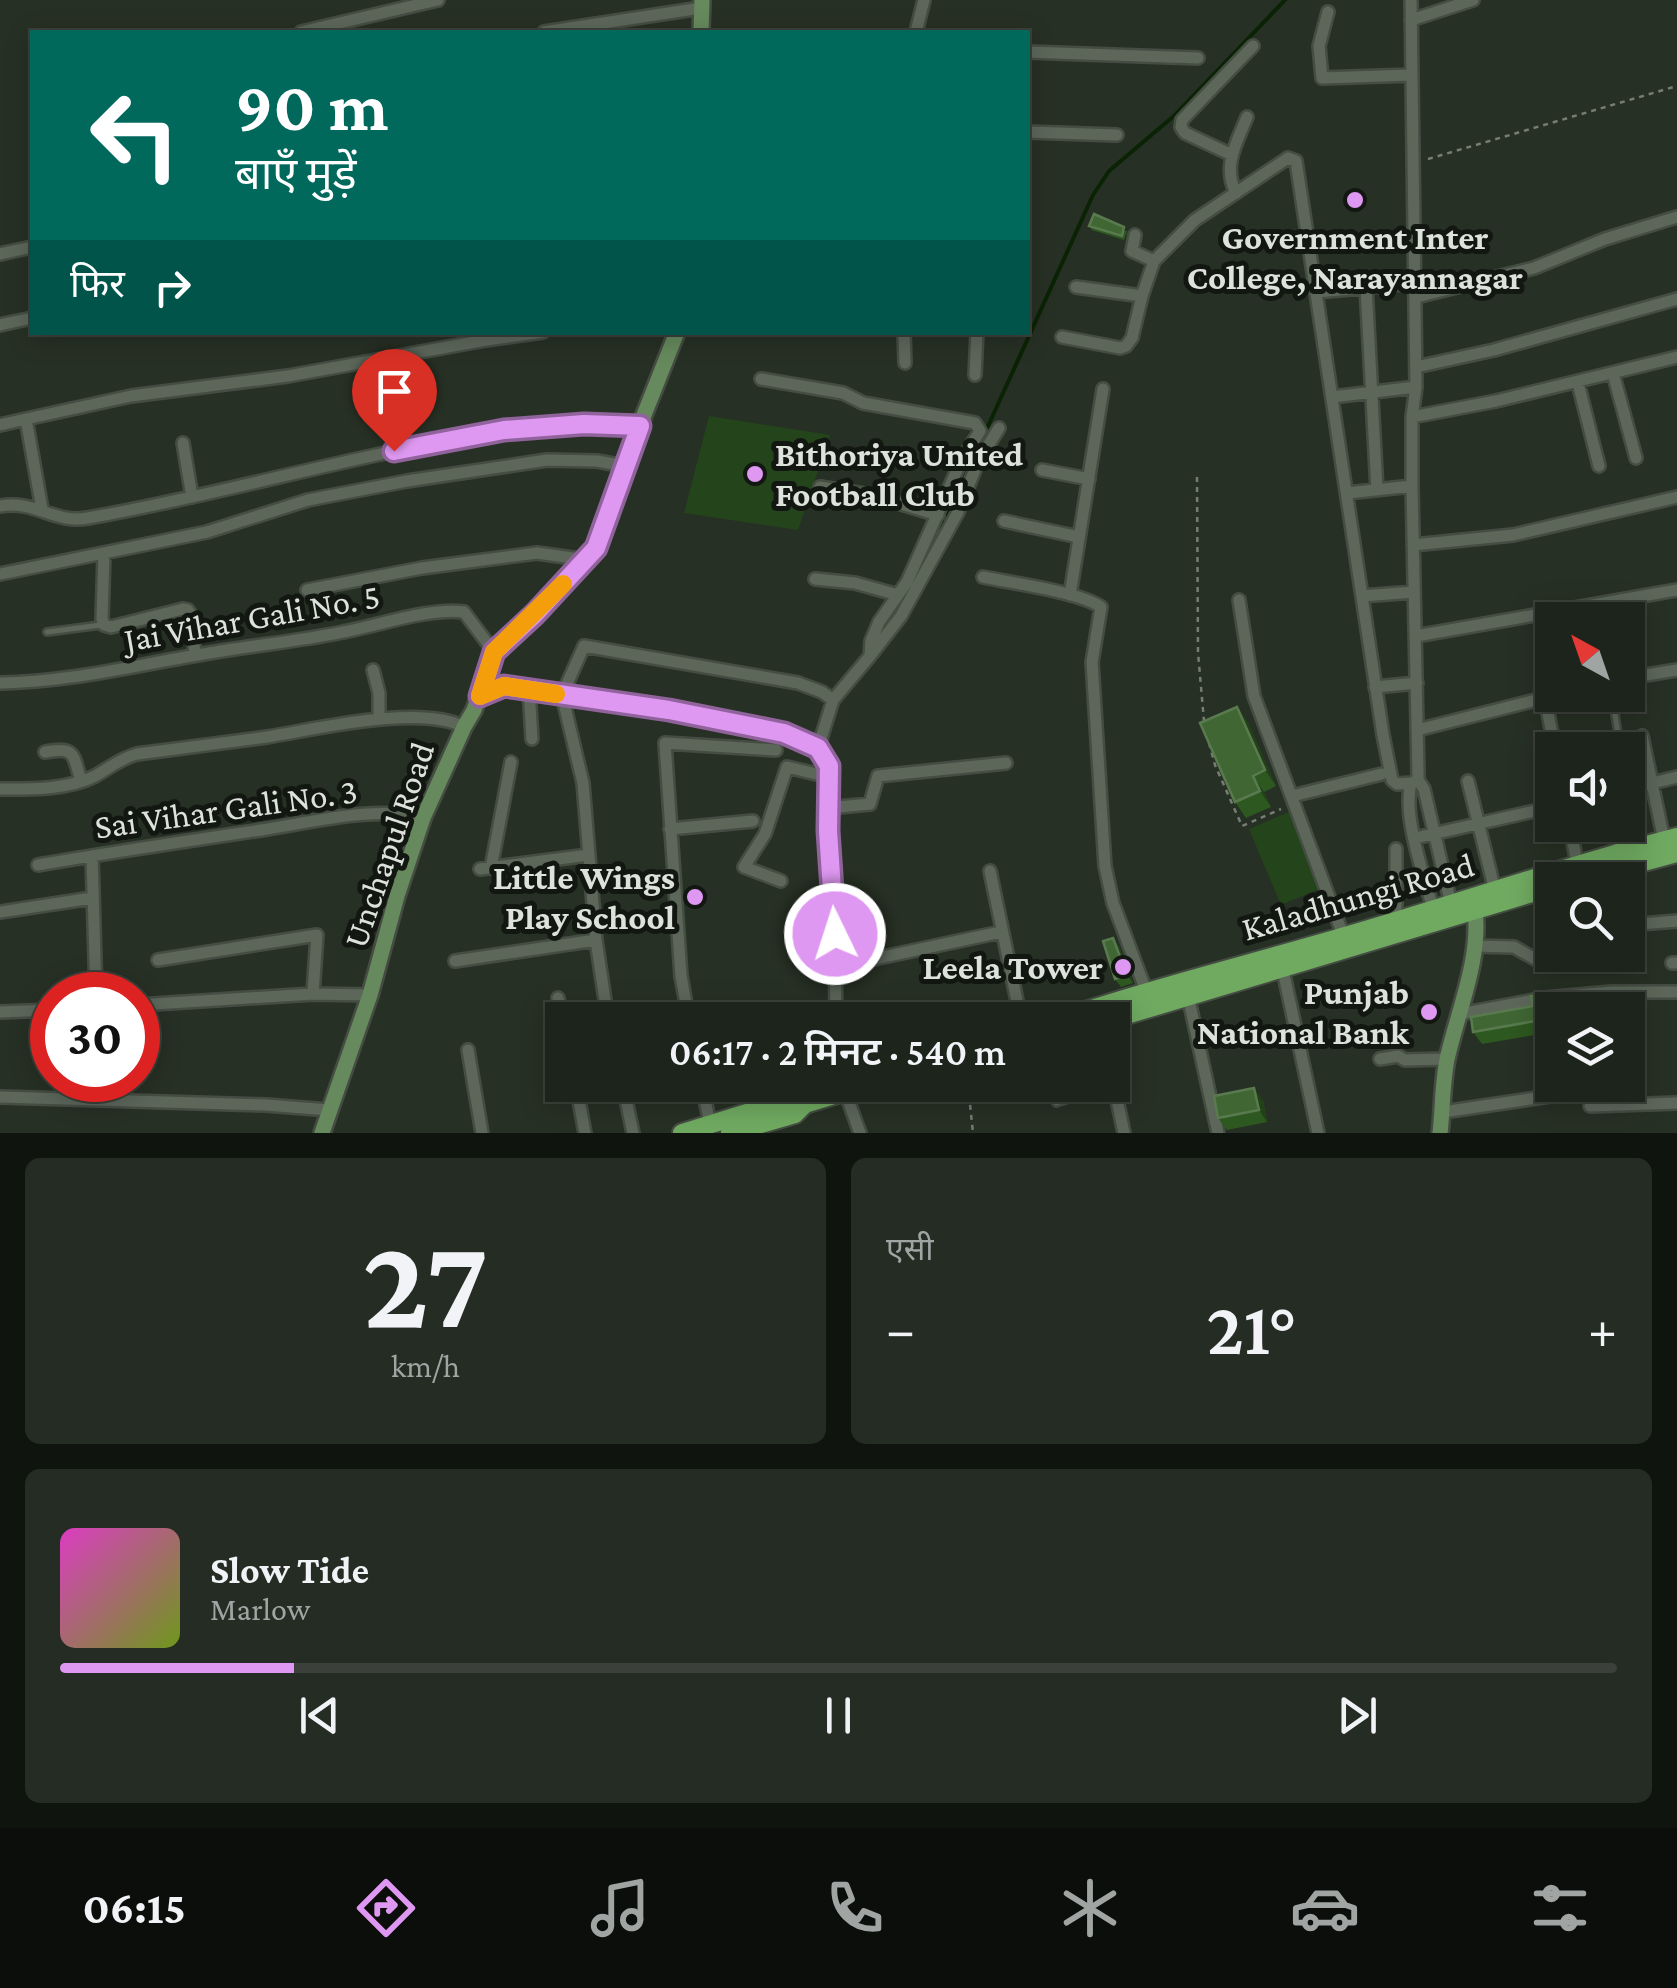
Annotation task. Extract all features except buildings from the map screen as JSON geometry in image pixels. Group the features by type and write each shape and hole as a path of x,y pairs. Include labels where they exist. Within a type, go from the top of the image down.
{"main road":[{"name":"Kaladhungi Road","path":"1598,862 1620,852 1673,844"},
{"name":"Kaladhungi Road","path":"1611,862 1673,844"},
{"name":"Kaladhungi Road","path":"1475,904 1495,890 1535,881"},
{"name":"Kaladhungi Road","path":"1346,944 1396,921 1535,892"},
{"name":"Kaladhungi Road","path":"1130,1006 1346,944 1440,912"},
{"path":"682,1133 790,1100 804,1104"},
{"path":"730,1133 796,1114 809,1102"}],"street":[{"path":"310,30 438,0"},
{"path":"916,30 924,0"},
{"path":"1411,0 1417,730 1414,782 1408,802 1414,838 1440,912"},
{"path":"1411,20 1473,0"},
{"path":"555,30 702,4 701,30"},
{"path":"1328,12 1319,46 1322,78 1412,75"},
{"path":"1232,155 1185,133 1182,120 1253,46"},
{"path":"1030,52 1198,58"},
{"path":"1236,193 1228,174 1248,117"},
{"path":"1030,132 1117,135"},
{"path":"1062,338 1126,346 1132,338 1154,261 1195,220 1288,158 1296,161 1374,687 1392,780 1397,784 1414,782 1424,789 1434,834 1440,912"},
{"path":"1316,292 1366,287 1415,290 1534,268 1605,239 1677,217"},
{"path":"1135,234 1132,250 1154,261"},
{"path":"0,254 30,246"},
{"path":"1076,287 1142,296"},
{"path":"1366,287 1377,490"},
{"path":"1416,367 1677,300"},
{"path":"0,324 30,318"},
{"path":"0,424 131,396 288,376 485,336 513,335"},
{"name":"Unchapul Road","path":"322,1133 370,995 423,818 480,696 494,652 596,548 676,335"},
{"path":"904,335 904,364"},
{"path":"975,375 978,335"},
{"path":"1412,417 1496,402 1677,357"},
{"path":"1613,373 1636,458"},
{"path":"761,378 843,393 863,404 979,426 920,556 870,640 870,656"},
{"path":"1578,382 1599,466"},
{"path":"1332,396 1416,386"},
{"path":"1070,595 1102,390"},
{"path":"26,419 42,510"},
{"path":"0,506 27,505 59,518 84,520 358,458 504,430 584,424 640,426"},
{"path":"818,748 833,700 883,642 908,603 1000,428"},
{"path":"183,443 192,497"},
{"path":"984,454 1015,462"},
{"path":"0,574 207,532 308,500 489,467 547,460 596,460 625,466"},
{"path":"1042,470 1088,479"},
{"path":"1347,493 1412,486"},
{"path":"820,488 871,495 938,514"},
{"path":"1413,545 1513,535 1677,497"},
{"path":"1004,521 1079,537"},
{"path":"308,590 422,568 537,553 587,560"},
{"path":"104,554 104,625 188,610 195,655"},
{"path":"815,578 856,583 898,595"},
{"path":"983,578 1070,595 1101,606 1092,662 1105,866 1148,999"},
{"path":"1416,636 1677,590"},
{"path":"1362,596 1414,592"},
{"path":"1239,600 1254,696 1346,944"},
{"name":"Jai Vihar Gali No. 5","path":"0,683 80,677 455,611 464,612 494,652"},
{"path":"605,1002 583,784 562,695 584,646 798,683 833,700"},
{"path":"373,670 379,694 379,719"},
{"path":"1645,675 1677,670"},
{"path":"1374,687 1417,683"},
{"path":"480,696 504,686 669,710 784,733 818,748 829,766 836,1002"},
{"path":"529,689 532,738"},
{"path":"1417,730 1535,700"},
{"path":"0,789 81,782 137,754 379,719 432,718 464,726"},
{"path":"686,1002 664,743 776,750"},
{"path":"45,752 68,749 81,782"},
{"path":"1645,752 1651,784 1673,844"},
{"path":"511,762 486,868 588,854"},
{"path":"828,808 870,804 878,776 1006,764"},
{"path":"782,882 744,867 765,834 786,767 829,777"},
{"path":"1292,796 1382,774"},
{"path":"1645,785 1677,777"},
{"path":"1468,781 1495,890"},
{"path":"1414,838 1535,811"},
{"name":"Sai Vihar Gali No. 3","path":"38,865 328,819 382,814 423,818"},
{"path":"670,828 753,821"},
{"path":"1618,842 1620,852"},
{"path":"1396,849 1396,921"},
{"path":"92,856 95,972"},
{"path":"990,871 1017,1002"},
{"path":"0,912 92,898"},
{"path":"1440,1133 1446,1059 1469,979 1475,904"},
{"path":"1645,924 1677,921"},
{"path":"836,967 1001,932"},
{"path":"158,960 318,935 313,994"},
{"path":"454,961 596,940"},
{"path":"1474,946 1514,947 1535,959"},
{"path":"1281,962 1318,1133"},
{"path":"1186,988 1218,1133"},
{"path":"1460,1014 1546,998 1677,992"},
{"path":"160,1004 313,994 370,995"},
{"path":"558,998 559,1002"},
{"path":"0,1012 30,1011"},
{"path":"468,1050 482,1133"},
{"path":"1380,1058 1446,1059"},
{"path":"0,1097 329,1110"},
{"path":"1443,1112 1535,1098"},
{"path":"579,1102 585,1133"},
{"path":"627,1102 634,1133"},
{"path":"705,1102 710,1124"},
{"path":"849,1102 860,1133"},
{"path":"1117,1102 1124,1133"},
{"path":"1590,1106 1677,1103"}],"lane":[{"path":"47,632 104,625"}],"path":[{"path":"1412,164 1677,86"},
{"path":"1197,478 1198,654 1204,726"},
{"path":"1208,739 1242,826 1281,809"},
{"path":"970,1102 974,1133"}],"green space":[{"name":"Bithoriya United Football Club","path":"709,416 830,435 798,530 684,513"},
{"path":"1289,812 1319,889 1281,905 1249,829"}],"waterway":[{"path":"1030,334 1093,195 1109,171 1175,115 1285,0"},
{"path":"920,567 1029,335"},
{"path":"885,628 909,589"}],"slow traffic":[{"path":"556,694 504,686 480,696 494,652 563,584"}],"place":[{"name":"Government Inter College, Narayannagar","path":"1355,200"},
{"name":"Bithoriya United Football Club","path":"755,474"},
{"name":"Little Wings Play School","path":"695,897"},
{"name":"Leela Tower","path":"1123,967"},
{"name":"Punjab National Bank","path":"1429,1012"}],"route":[{"path":"394,451 504,430 584,424 640,426 596,548 494,652 480,696 504,686 669,710 784,733 818,748 829,766 828,831 835,934"}]}
